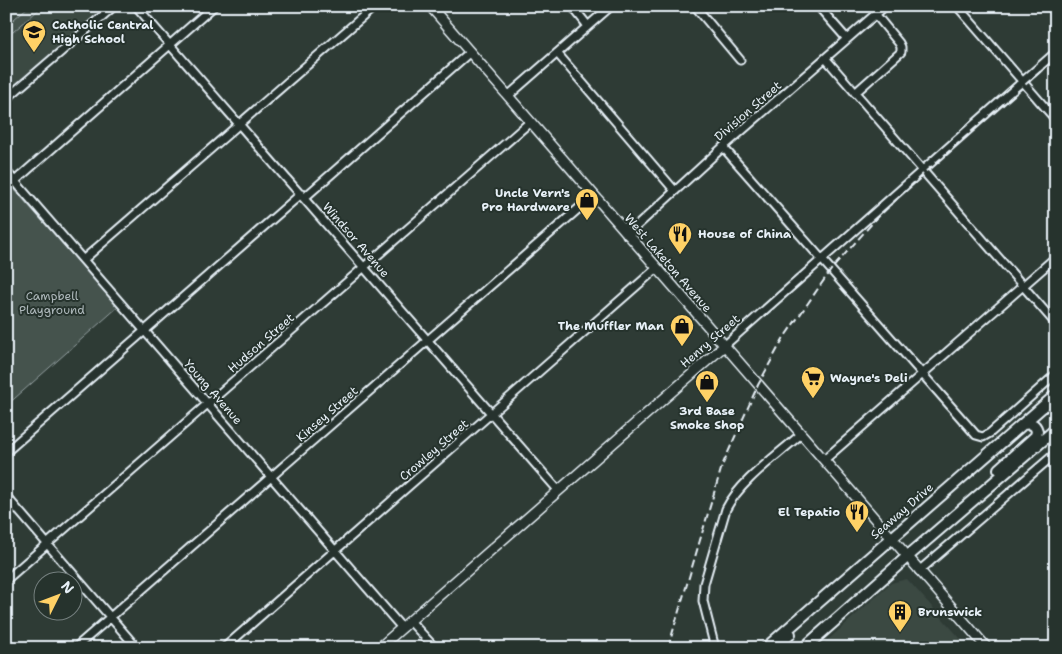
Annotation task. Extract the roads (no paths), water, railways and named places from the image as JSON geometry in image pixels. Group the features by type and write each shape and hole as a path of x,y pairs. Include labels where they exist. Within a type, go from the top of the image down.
{"highway":[{"name":"Seaway Drive","path":"766,648 1056,395"},
{"path":"921,545 925,533 1035,438 1037,431 1035,426 1030,423 1023,424"},
{"path":"804,648 1056,429"},
{"path":"780,648 782,642 790,634 872,561 878,549"}],"main road":[{"name":"West Laketon Avenue","path":"430,6 987,648"},
{"name":"Henry Street","path":"379,648 724,346"}],"street":[{"path":"6,99 114,6"},
{"name":"Windsor Avenue","path":"136,6 558,490"},
{"path":"15,181 214,6"},
{"path":"83,260 375,6"},
{"path":"572,6 588,26"},
{"path":"508,96 611,6"},
{"path":"695,6 740,60"},
{"path":"818,6 847,39"},
{"name":"Division Street","path":"627,235 723,147 885,6"},
{"path":"957,6 1056,120"},
{"path":"855,92 901,52 902,47 876,15"},
{"path":"6,452 470,52"},
{"name":"Henry Street","path":"724,346 1056,52"},
{"path":"557,53 675,190"},
{"path":"826,59 1056,324"},
{"name":"Hudson Street","path":"6,580 530,122"},
{"path":"723,147 974,434 983,437 990,434 1056,374"},
{"name":"Young Avenue","path":"6,171 402,628"},
{"name":"Kinsey Street","path":"75,648 593,196"},
{"path":"824,460 1056,257"},
{"name":"Crowley Street","path":"224,648 657,268"},
{"path":"715,648 703,601 704,584 726,509 730,500 745,483 801,434"},
{"path":"919,571 1056,453"},
{"path":"6,496 137,648"},
{"path":"410,621 435,648"}],"railway":[{"path":"668,648 722,466 758,385 783,339 831,270 876,219 924,173 1056,58"}],"place":[{"name":"Catholic Central High School","path":"34,53"},
{"name":"Uncle Vern's Pro Hardware","path":"587,221"},
{"name":"House of China","path":"680,255"},
{"name":"The Muffler Man","path":"682,347"},
{"name":"Wayne's Deli","path":"813,399"},
{"name":"3rd Base Smoke Shop","path":"707,403"},
{"name":"El Tepatio","path":"857,533"},
{"name":"Brunswick","path":"900,633"}],"park label":[{"name":"Campbell Playground","path":"52,303"}]}
